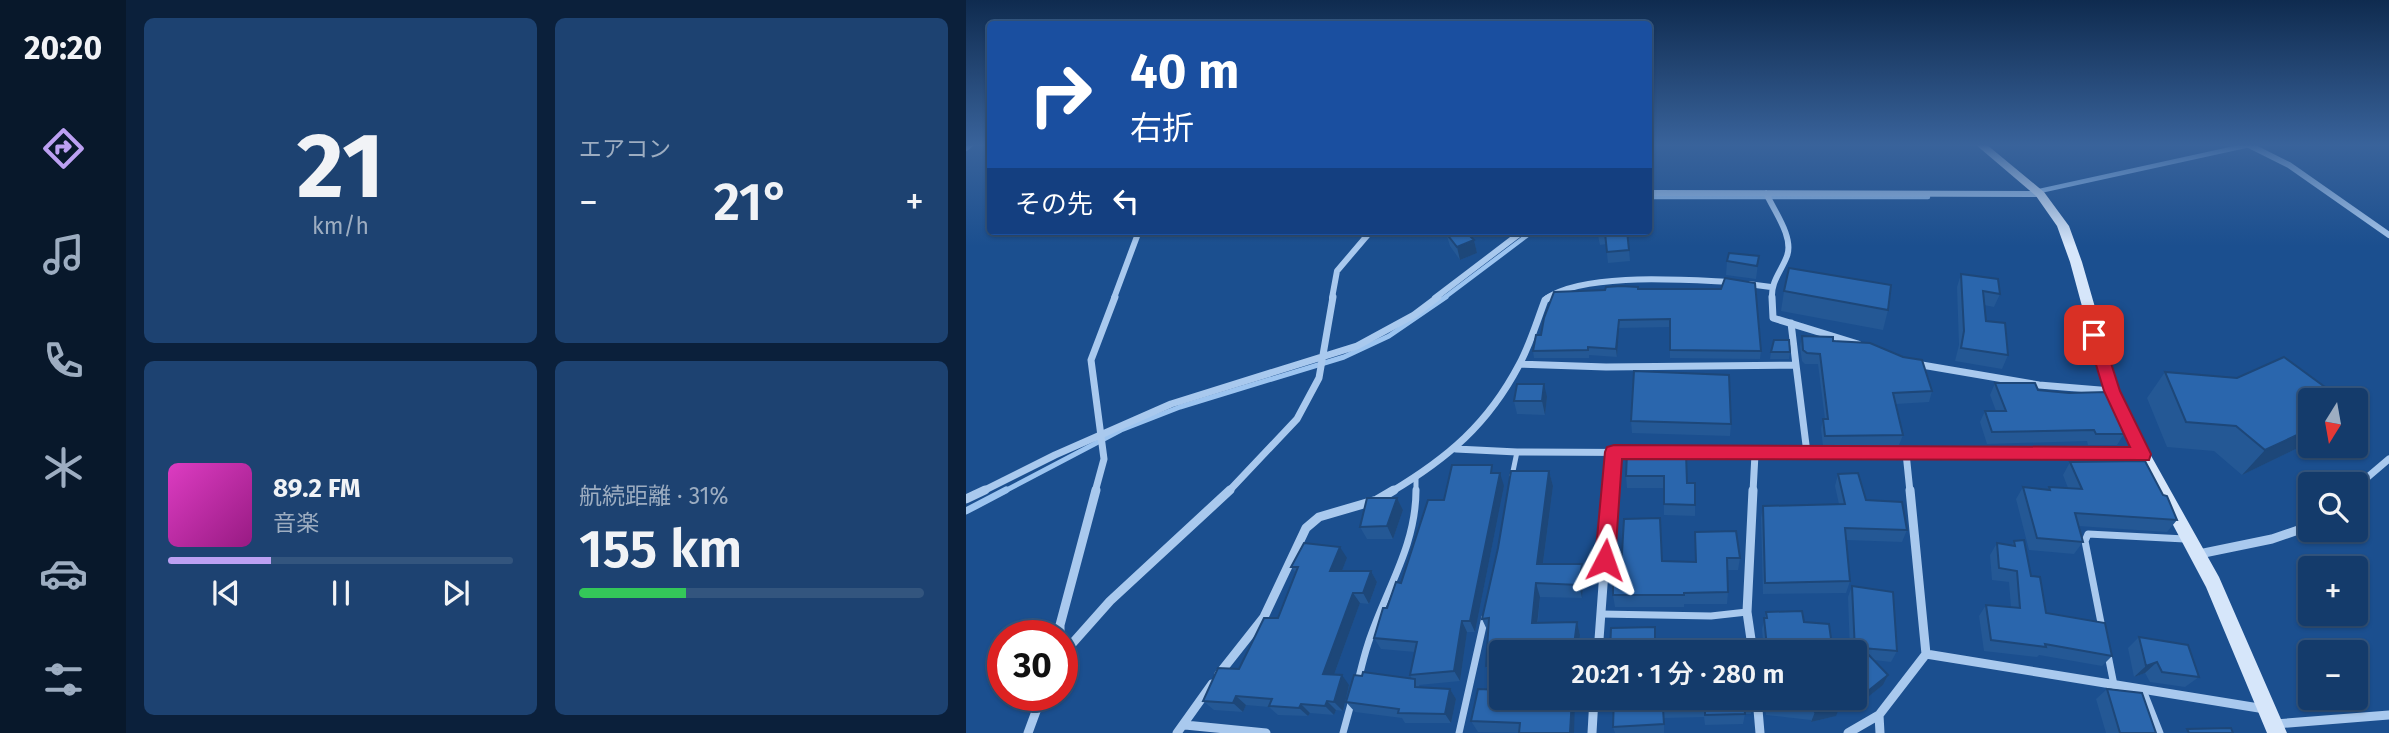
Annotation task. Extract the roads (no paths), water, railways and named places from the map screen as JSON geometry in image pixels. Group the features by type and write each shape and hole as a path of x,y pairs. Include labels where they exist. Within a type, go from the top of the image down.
{"street":[{"path":"2021,178 2050,206 2069,241 2112,391 2143,454 2195,547 2238,639 2272,722"},
{"path":"2308,178 2389,235"},
{"path":"1652,193 2040,194"},
{"path":"1766,193 1789,241 1788,254 1771,288 1773,318 1865,346"},
{"path":"1062,620 1104,458 1103,433 1090,377 1091,360 1138,235"},
{"path":"1078,637 1110,601 1282,439 1309,401 1320,378 1337,271 1368,235"},
{"path":"966,499 1103,433 1171,404 1357,346 1414,315 1519,235"},
{"path":"1181,729 1216,678 1264,617 1306,528 1320,517 1377,500 1456,449 1486,418 1520,364 1545,300 1560,290 1580,284 1718,279 1771,288"},
{"path":"1791,323 1807,453"},
{"path":"1902,362 2039,384 2112,391"},
{"path":"1520,364 1606,367 1796,365"},
{"path":"1456,449 1755,454 2143,454"},
{"path":"1599,640 1614,452"},
{"path":"1848,733 1879,715 1926,654 1906,453"},
{"path":"1751,640 1747,612 1755,454"},
{"path":"2368,476 2389,458"},
{"path":"2195,547 2272,539 2298,530"},
{"path":"1926,654 2143,690 2272,722 2389,715"},
{"path":"1592,733 1593,710"},
{"path":"1759,710 1760,733"},
{"path":"1028,733 1036,711"},
{"path":"1879,715 1880,733"},
{"path":"1181,729 1266,733"}],"lane":[{"path":"1509,487 1517,452"},
{"path":"1357,684 1368,643 1416,515 1416,477"},
{"path":"2103,633 2085,541 2088,534 2195,547"},
{"path":"1601,614 1712,616 1747,612"},
{"path":"1459,733 1486,614"},
{"path":"2106,646 2114,685"},
{"path":"2143,690 2160,733"},
{"path":"1343,733 1353,697"}],"waterway":[{"path":"2035,192 2098,178"},
{"path":"1652,197 1928,197"},
{"path":"1444,298 1528,235"},
{"path":"1003,492 1121,430 1180,407 1344,357 1389,336 1446,297"},
{"path":"966,511 1006,490"}]}
